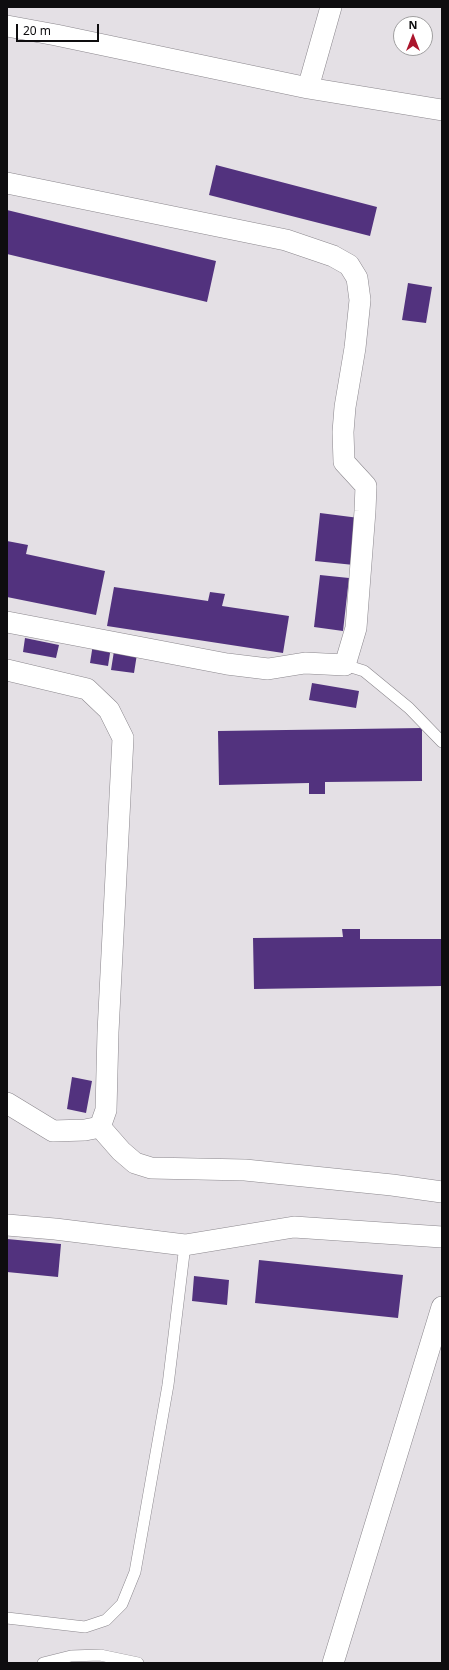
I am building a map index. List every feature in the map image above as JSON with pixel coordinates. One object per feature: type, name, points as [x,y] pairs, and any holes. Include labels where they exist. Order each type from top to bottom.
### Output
[{"type":"street","points":[[308,88],[331,7]]},
{"type":"street","points":[[7,26],[308,88],[442,110]]},
{"type":"street","points":[[7,183],[286,240],[333,256],[349,265],[357,278],[360,300],[355,348],[345,407],[343,432],[344,462],[366,486],[356,628],[345,665],[305,663],[268,669],[227,664],[7,622]]},
{"type":"street","points":[[7,670],[87,689],[109,710],[123,738],[108,1032],[106,1110],[100,1127]]},
{"type":"street","points":[[7,1103],[53,1131],[85,1130],[100,1127]]},
{"type":"street","points":[[100,1127],[121,1151],[136,1163],[151,1168],[245,1170],[392,1185],[442,1192]]},
{"type":"street","points":[[7,1225],[55,1229],[185,1245],[294,1227],[442,1237]]},
{"type":"street","points":[[333,1663],[442,1307]]},
{"type":"lane","points":[[345,665],[364,671],[409,708],[442,742]]},
{"type":"lane","points":[[7,1618],[85,1627],[106,1620],[122,1604],[135,1572],[168,1384],[185,1245]]},
{"type":"lane","points":[[43,1663],[71,1656],[100,1655],[138,1663]]},
{"type":"building","points":[[216,165],[377,207],[370,236],[209,195]]},
{"type":"building","points":[[7,210],[216,261],[207,302],[7,254]]},
{"type":"building","points":[[408,283],[432,287],[426,323],[402,320]]},
{"type":"building","points":[[320,513],[359,518],[354,565],[315,561]]},
{"type":"building","points":[[7,541],[28,545],[26,554],[105,571],[96,615],[7,597]]},
{"type":"building","points":[[320,575],[349,578],[343,631],[314,627]]},
{"type":"building","points":[[114,587],[208,601],[210,592],[225,594],[222,606],[289,616],[283,653],[107,626]]},
{"type":"building","points":[[25,638],[59,645],[56,658],[23,652]]},
{"type":"building","points":[[93,644],[111,647],[108,666],[90,663]]},
{"type":"building","points":[[114,651],[137,654],[134,673],[111,670]]},
{"type":"building","points":[[312,683],[359,691],[356,708],[309,700]]},
{"type":"building","points":[[422,728],[422,781],[325,782],[325,794],[309,794],[309,783],[219,785],[218,731]]},
{"type":"building","points":[[342,929],[360,929],[360,939],[442,939],[442,986],[254,989],[253,938],[343,937]]},
{"type":"building","points":[[72,1077],[92,1081],[86,1113],[67,1109]]},
{"type":"building","points":[[7,1239],[61,1244],[58,1277],[7,1272]]},
{"type":"building","points":[[259,1260],[403,1275],[398,1318],[255,1303]]},
{"type":"building","points":[[194,1276],[229,1280],[227,1305],[192,1301]]}]
